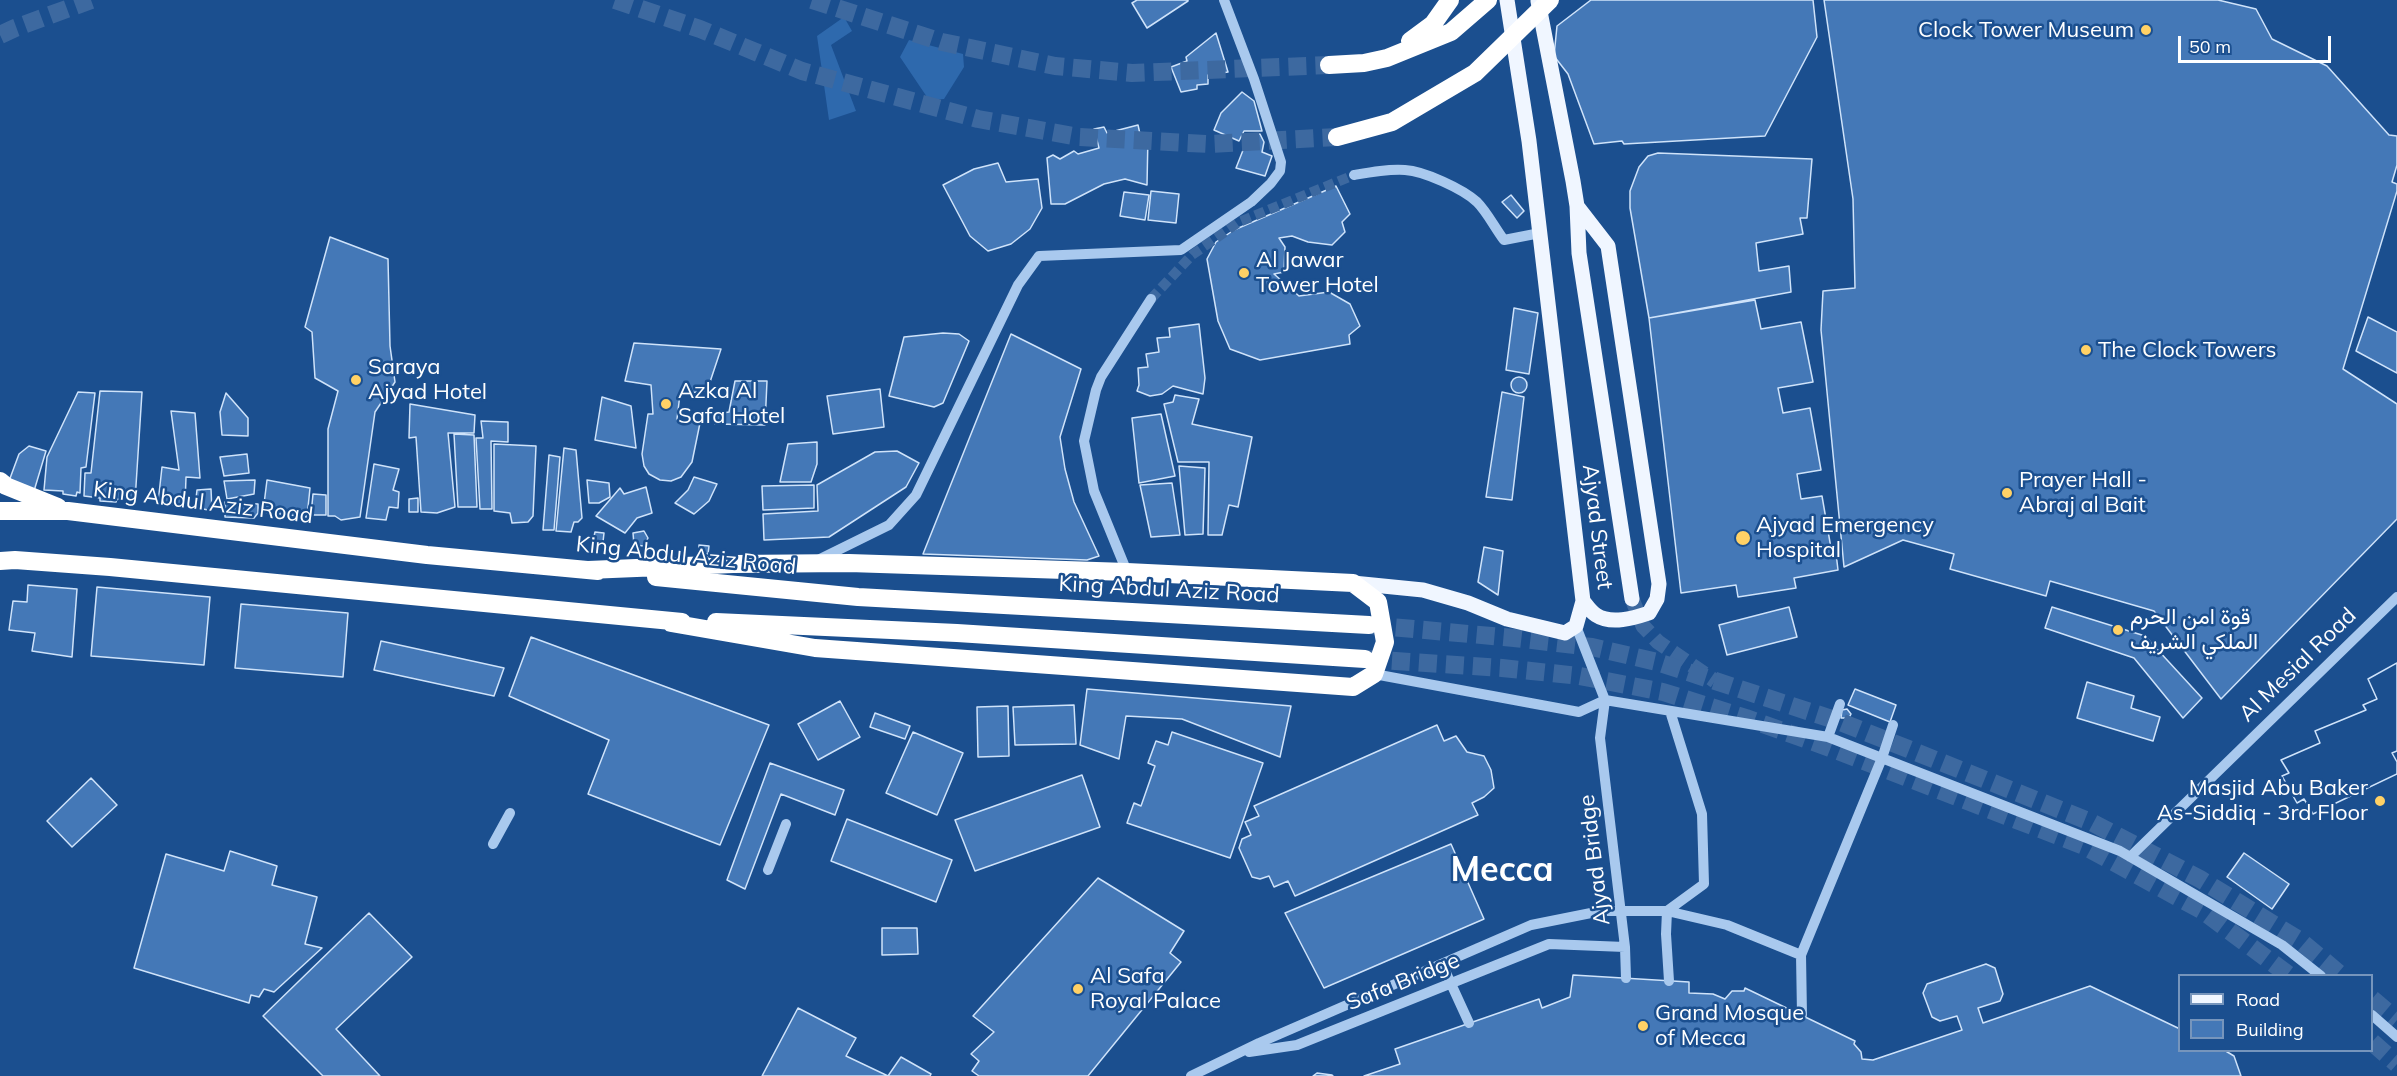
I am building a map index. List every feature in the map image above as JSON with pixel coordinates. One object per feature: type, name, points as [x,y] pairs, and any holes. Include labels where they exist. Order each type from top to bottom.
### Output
[{"type":"highway","points":[[1387,58],[1433,24],[1450,0]]},
{"type":"highway","points":[[1329,65],[1364,63],[1387,58],[1451,32],[1488,0]]},
{"type":"highway","points":[[1337,137],[1392,122],[1475,74],[1550,0]]},
{"type":"highway","points":[[0,481],[6,486],[68,510]]},
{"type":"highway","name":"King Abdul Aziz Road","points":[[0,511],[68,510],[427,555],[858,597],[1369,625]]},
{"type":"highway","points":[[0,561],[15,560],[122,568],[671,622],[815,648],[1353,687],[1385,642],[1378,602],[1353,583],[1127,572],[812,563],[588,570]]},
{"type":"highway","points":[[671,622],[747,622],[957,633],[1369,667]]},
{"type":"main road","name":"Ajyad Street","points":[[1507,0],[1529,141],[1583,601],[1597,616],[1611,620],[1635,618],[1648,613],[1657,599],[1659,584],[1608,246],[1577,206]]},
{"type":"main road","name":"Ajyad Street","points":[[1538,0],[1577,206],[1579,254],[1632,599]]},
{"type":"main road","points":[[1353,583],[1423,590],[1468,603],[1507,619],[1564,633],[1576,626],[1583,601]]},
{"type":"street","points":[[812,563],[889,525],[916,495],[1008,304],[1018,285],[1039,256],[1181,250],[1251,202],[1280,171],[1281,162],[1254,79],[1224,0]]},
{"type":"street","points":[[1354,175],[1384,170],[1408,170],[1451,184],[1466,194],[1479,204],[1504,240],[1540,233]]},
{"type":"street","points":[[1127,572],[1094,491],[1084,441],[1101,377],[1151,299]]},
{"type":"street","name":"Al Mesial Road","points":[[2130,857],[2397,597]]},
{"type":"street","points":[[1576,626],[1605,700]]},
{"type":"street","points":[[1369,667],[1579,712],[1605,700],[1828,737],[2120,851],[2282,945],[2320,974]]},
{"type":"street","name":"Ajyad Bridge","points":[[1605,700],[1600,738],[1625,947],[1626,978]]},
{"type":"street","points":[[1828,737],[1840,704]]},
{"type":"street","points":[[1667,911],[1704,884],[1702,814],[1670,711]]},
{"type":"street","points":[[1802,1015],[1801,955],[1882,758],[1893,725]]},
{"type":"street","points":[[493,844],[510,813]]},
{"type":"street","points":[[768,870],[786,824]]},
{"type":"street","points":[[1191,1076],[1259,1042],[1531,925],[1600,911],[1667,911],[1727,925],[1801,955]]},
{"type":"street","points":[[1667,911],[1669,981]]},
{"type":"street","name":"Safa Bridge","points":[[1200,1076],[1219,1064],[1250,1052],[1297,1045],[1329,1033],[1549,944],[1625,947]]},
{"type":"street","points":[[1442,964],[1469,1023]]},
{"type":"street","points":[[2373,1016],[2397,1037]]},
{"type":"shaded area","points":[[844,17],[852,31],[831,45],[856,111],[829,120],[817,36]]},
{"type":"shaded area","points":[[909,40],[963,54],[964,67],[944,99],[929,100],[900,57]]},
{"type":"building","points":[[1137,0],[1188,1],[1147,28],[1132,3]]},
{"type":"building","points":[[1591,0],[1813,0],[1817,37],[1765,136],[1594,144],[1568,74],[1554,56],[1557,26]]},
{"type":"building","name":"The Clock Towers","points":[[1824,0],[2218,0],[2256,9],[2272,39],[2327,66],[2389,135],[2397,136],[2397,165],[2392,182],[2397,184],[2397,191],[2343,369],[2397,404],[2397,519],[2221,699],[2154,611],[2050,581],[2046,596],[1950,569],[1954,554],[1903,540],[1844,567],[1821,330],[1823,291],[1855,288],[1853,199]]},
{"type":"building","points":[[1216,33],[1228,72],[1208,75],[1208,84],[1197,85],[1197,89],[1181,92],[1171,67],[1187,61],[1186,57]]},
{"type":"building","points":[[1242,92],[1254,101],[1262,131],[1244,131],[1239,141],[1214,130],[1221,113]]},
{"type":"building","points":[[1138,125],[1140,134],[1148,136],[1147,185],[1125,179],[1104,184],[1065,204],[1051,204],[1047,158],[1053,155],[1060,159],[1074,151],[1078,154],[1099,148],[1094,129],[1104,127],[1107,133]]},
{"type":"building","points":[[1260,134],[1264,142],[1262,152],[1272,156],[1265,176],[1236,168],[1249,135]]},
{"type":"building","points":[[1658,153],[1812,159],[1807,218],[1800,218],[1803,234],[1756,243],[1759,271],[1789,266],[1791,292],[1649,318],[1630,208],[1630,191],[1639,167],[1648,156]]},
{"type":"building","points":[[998,163],[1006,182],[1038,179],[1042,208],[1030,229],[1011,244],[988,251],[970,236],[943,185],[974,169]]},
{"type":"building","name":"Al Jawar Tower Hotel","points":[[1336,186],[1350,214],[1342,222],[1345,232],[1332,245],[1308,242],[1292,236],[1279,238],[1285,247],[1284,272],[1274,274],[1299,296],[1329,292],[1350,304],[1360,326],[1349,335],[1350,344],[1260,360],[1230,349],[1218,321],[1207,259],[1216,242],[1234,230]]},
{"type":"building","points":[[1151,191],[1179,194],[1176,223],[1148,220]]},
{"type":"building","points":[[1124,192],[1149,195],[1145,220],[1120,216]]},
{"type":"building","points":[[1511,195],[1524,211],[1517,218],[1502,202]]},
{"type":"building","name":"Saraya Ajyad Hotel","points":[[330,237],[388,259],[390,346],[395,382],[375,412],[360,517],[341,520],[335,516],[328,516],[328,429],[338,391],[315,378],[312,332],[305,327]]},
{"type":"building","points":[[1755,300],[1761,329],[1801,322],[1813,382],[1778,388],[1783,413],[1810,408],[1821,470],[1797,474],[1801,499],[1822,496],[1832,554],[1836,553],[1838,570],[1794,578],[1796,588],[1738,597],[1736,585],[1681,593],[1649,318]]},
{"type":"building","points":[[1514,308],[1538,313],[1529,374],[1506,370]]},
{"type":"building","points":[[2368,317],[2397,332],[2397,373],[2356,351]]},
{"type":"building","points":[[1199,324],[1205,378],[1203,394],[1173,386],[1162,394],[1150,396],[1137,391],[1138,368],[1148,367],[1146,354],[1159,352],[1157,338],[1170,337],[1169,328]]},
{"type":"building","points":[[943,333],[959,334],[969,341],[943,403],[934,407],[889,396],[904,337]]},
{"type":"building","points":[[1011,334],[1081,369],[1060,437],[1065,469],[1074,502],[1099,556],[1087,560],[923,554]]},
{"type":"building","name":"Azka Al Safa Hotel","points":[[634,343],[721,349],[707,391],[680,394],[677,419],[700,423],[692,462],[681,477],[671,481],[660,480],[649,474],[644,466],[642,454],[648,414],[653,414],[651,385],[625,381]]},
{"type":"building","points":[[1519,377],[1525,379],[1527,385],[1525,391],[1519,393],[1513,391],[1511,385],[1513,379]]},
{"type":"building","points":[[735,381],[767,381],[765,425],[715,424],[716,414],[729,412]]},
{"type":"building","points":[[880,389],[884,427],[833,434],[827,396]]},
{"type":"building","points":[[100,391],[142,392],[135,501],[117,499],[116,502],[100,501],[100,498],[84,496],[85,473],[91,473]]},
{"type":"building","points":[[78,392],[95,393],[86,467],[81,468],[80,493],[77,492],[76,496],[63,494],[63,491],[44,490],[47,457]]},
{"type":"building","points":[[1502,392],[1524,397],[1512,500],[1486,497]]},
{"type":"building","points":[[226,393],[248,418],[248,436],[222,435],[220,412]]},
{"type":"building","points":[[1175,395],[1199,399],[1192,424],[1252,437],[1238,507],[1229,505],[1222,535],[1208,535],[1209,462],[1178,462],[1164,404],[1173,402]]},
{"type":"building","points":[[602,397],[631,406],[636,448],[595,440]]},
{"type":"building","points":[[410,404],[475,415],[474,433],[448,433],[455,507],[437,513],[421,512],[416,437],[409,438]]},
{"type":"building","points":[[171,411],[195,413],[200,478],[186,477],[185,506],[158,503],[162,467],[179,470]]},
{"type":"building","points":[[1161,414],[1175,476],[1139,483],[1132,418]]},
{"type":"building","points":[[481,421],[508,422],[508,442],[491,441],[492,509],[480,509],[476,438],[483,438]]},
{"type":"building","points":[[454,434],[474,435],[477,507],[458,507]]},
{"type":"building","points":[[817,442],[817,464],[811,482],[780,482],[788,444]]},
{"type":"building","points":[[494,444],[536,446],[533,516],[528,522],[512,523],[510,513],[494,511]]},
{"type":"building","points":[[29,446],[46,451],[34,491],[9,481],[19,454]]},
{"type":"building","points":[[564,448],[576,450],[582,518],[574,522],[571,532],[556,531]]},
{"type":"building","points":[[897,451],[919,463],[906,487],[829,537],[764,540],[763,514],[818,511],[817,485],[875,452]]},
{"type":"building","points":[[247,454],[249,473],[224,476],[220,457]]},
{"type":"building","points":[[549,455],[560,457],[554,530],[543,530]]},
{"type":"building","points":[[374,464],[399,469],[393,490],[399,492],[398,508],[389,507],[386,520],[366,518]]},
{"type":"building","points":[[1179,466],[1205,468],[1203,534],[1185,535]]},
{"type":"building","points":[[694,477],[717,484],[709,501],[694,514],[675,503],[688,490]]},
{"type":"building","points":[[255,480],[254,494],[227,499],[224,481]]},
{"type":"building","points":[[267,480],[310,488],[307,517],[263,512]]},
{"type":"building","points":[[587,480],[609,483],[610,497],[599,503],[589,503]]},
{"type":"building","points":[[1172,483],[1180,535],[1151,537],[1140,485]]},
{"type":"building","points":[[814,485],[814,508],[763,510],[762,486]]},
{"type":"building","points":[[646,487],[652,513],[637,518],[625,533],[596,516],[620,488],[624,494]]},
{"type":"building","points":[[211,489],[212,511],[195,507],[197,490]]},
{"type":"building","points":[[313,494],[326,495],[326,515],[311,515]]},
{"type":"building","points":[[418,498],[418,512],[409,512],[409,499]]},
{"type":"building","points":[[225,502],[258,504],[258,513],[254,518],[225,517]]},
{"type":"building","points":[[644,531],[648,538],[644,546],[634,545],[633,533]]},
{"type":"building","points":[[595,532],[604,533],[603,542],[593,541]]},
{"type":"building","points":[[699,545],[709,546],[708,554],[699,553]]},
{"type":"building","points":[[1484,547],[1503,551],[1498,595],[1478,582]]},
{"type":"building","points":[[28,585],[77,589],[72,657],[32,651],[35,633],[9,630],[13,601],[27,602]]},
{"type":"building","points":[[97,587],[210,597],[204,665],[91,656]]},
{"type":"building","points":[[241,604],[348,613],[343,677],[235,668]]},
{"type":"building","points":[[1789,607],[1797,637],[1727,655],[1719,625]]},
{"type":"building","points":[[2052,607],[2145,636],[2202,698],[2183,718],[2134,658],[2045,628]]},
{"type":"building","points":[[531,637],[769,725],[720,845],[588,794],[609,740],[509,696]]},
{"type":"building","points":[[381,641],[504,668],[494,696],[374,670]]},
{"type":"building","points":[[2397,663],[2397,751],[2392,753],[2397,762],[2397,774],[2313,814],[2304,799],[2297,803],[2282,776],[2289,773],[2281,760],[2320,743],[2315,731],[2366,710],[2363,705],[2377,699],[2368,679]]},
{"type":"building","points":[[2397,663],[2397,751],[2392,753],[2397,762],[2397,774],[2313,814],[2304,799],[2297,803],[2282,776],[2289,773],[2281,760],[2320,743],[2315,731],[2366,710],[2363,705],[2377,699],[2368,679]]},
{"type":"building","points":[[2087,682],[2134,696],[2131,708],[2160,717],[2153,741],[2077,718]]},
{"type":"building","points":[[1087,689],[1291,706],[1280,757],[1182,719],[1126,716],[1119,759],[1080,745]]},
{"type":"building","points":[[1855,689],[1896,705],[1890,722],[1848,705]]},
{"type":"building","points":[[840,701],[860,737],[818,760],[798,724]]},
{"type":"building","points":[[1074,705],[1076,744],[1015,745],[1013,707]]},
{"type":"building","points":[[1008,706],[1009,756],[978,757],[977,707]]},
{"type":"building","points":[[1847,709],[1851,714],[1849,718],[1841,718],[1842,710]]},
{"type":"building","points":[[875,713],[910,726],[905,739],[870,727]]},
{"type":"building","points":[[1437,725],[1444,741],[1456,736],[1467,752],[1484,756],[1491,770],[1494,788],[1484,797],[1472,803],[1478,815],[1295,896],[1288,881],[1274,887],[1269,876],[1260,879],[1252,877],[1239,848],[1242,839],[1251,835],[1245,822],[1259,816],[1254,806]]},
{"type":"building","points":[[913,732],[963,753],[937,815],[886,793]]},
{"type":"building","points":[[1172,732],[1263,763],[1230,858],[1127,823],[1134,803],[1141,806],[1155,766],[1148,763],[1156,741],[1168,745]]},
{"type":"building","points":[[770,763],[844,790],[835,815],[781,794],[745,889],[727,880]]},
{"type":"building","points":[[1082,775],[1100,827],[975,871],[955,820]]},
{"type":"building","points":[[91,778],[117,805],[72,847],[47,821]]},
{"type":"building","points":[[847,819],[952,860],[936,902],[831,861]]},
{"type":"building","points":[[1451,844],[1484,919],[1324,988],[1285,913]]},
{"type":"building","points":[[230,851],[277,866],[272,885],[317,897],[305,944],[322,948],[274,992],[264,989],[259,997],[251,995],[249,1003],[134,968],[166,854],[224,871]]},
{"type":"building","points":[[2244,853],[2289,884],[2272,909],[2227,877]]},
{"type":"building","name":"Al Safa Royal Palace","points":[[1098,878],[1184,931],[1170,953],[1181,962],[1088,1076],[979,1076],[972,1071],[979,1061],[971,1054],[994,1032],[973,1016]]},
{"type":"building","points":[[369,913],[412,957],[336,1029],[380,1076],[323,1076],[263,1016]]},
{"type":"building","points":[[882,928],[917,928],[918,954],[882,955]]},
{"type":"building","name":"Grand Mosque of Mecca","points":[[1986,964],[1995,968],[2003,994],[2000,1001],[1978,1008],[1983,1023],[2090,986],[2178,1028],[2178,1052],[2227,1052],[2234,1056],[2241,1076],[1364,1076],[1400,1064],[1395,1049],[1539,999],[1542,1008],[1570,997],[1573,975],[1689,982],[1689,993],[1713,994],[1725,999],[1732,991],[1744,991],[1745,988],[1855,1041],[1854,1044],[1861,1052],[1862,1059],[1873,1060],[1962,1030],[1957,1016],[1940,1021],[1932,1017],[1923,993],[1927,984]]},
{"type":"building","points":[[798,1008],[856,1038],[846,1056],[888,1076],[762,1076]]},
{"type":"building","points":[[901,1057],[931,1074],[930,1076],[888,1076]]},
{"type":"building","points":[[1317,1073],[1332,1075],[1333,1076],[1313,1076]]},
{"type":"tunnel","points":[[0,35],[91,0]]},
{"type":"tunnel","points":[[615,0],[700,29],[802,71],[978,119],[1079,137],[1208,144],[1337,137]]},
{"type":"tunnel","points":[[812,0],[942,42],[1055,66],[1132,73],[1329,65]]},
{"type":"tunnel","points":[[1151,299],[1192,255],[1239,222],[1354,175]]},
{"type":"tunnel","points":[[1632,599],[1643,626],[1658,642],[1715,681]]},
{"type":"tunnel","points":[[1369,625],[1592,647],[1657,662],[1838,721],[2091,822],[2200,879],[2299,940],[2340,974]]},
{"type":"tunnel","points":[[1365,659],[1502,668],[1580,676],[1663,692],[1746,718],[2084,846],[2203,911],[2287,974]]},
{"type":"tunnel","points":[[2373,1000],[2397,1020]]},
{"type":"tunnel","points":[[2373,1043],[2397,1064]]},
{"type":"place","name":"Clock Tower Museum","points":[[2146,30]]},
{"type":"place","name":"Al Jawar Tower Hotel","points":[[1244,273]]},
{"type":"place","name":"The Clock Towers","points":[[2086,350]]},
{"type":"place","name":"Saraya Ajyad Hotel","points":[[356,380]]},
{"type":"place","name":"Azka Al Safa Hotel","points":[[666,404]]},
{"type":"place","name":"Prayer Hall - Abraj al Bait","points":[[2007,493]]},
{"type":"place","name":"Ajyad Emergency Hospital","points":[[1743,538]]},
{"type":"place","name":"قوة امن الحرم الملكي الشريف","points":[[2118,630]]},
{"type":"place","name":"Masjid Abu Baker As-Siddiq - 3rd Floor","points":[[2380,801]]},
{"type":"place","name":"Al Safa Royal Palace","points":[[1078,989]]},
{"type":"place","name":"Grand Mosque of Mecca","points":[[1643,1026]]},
{"type":"district","name":"Mecca","points":[[1502,871]]}]
